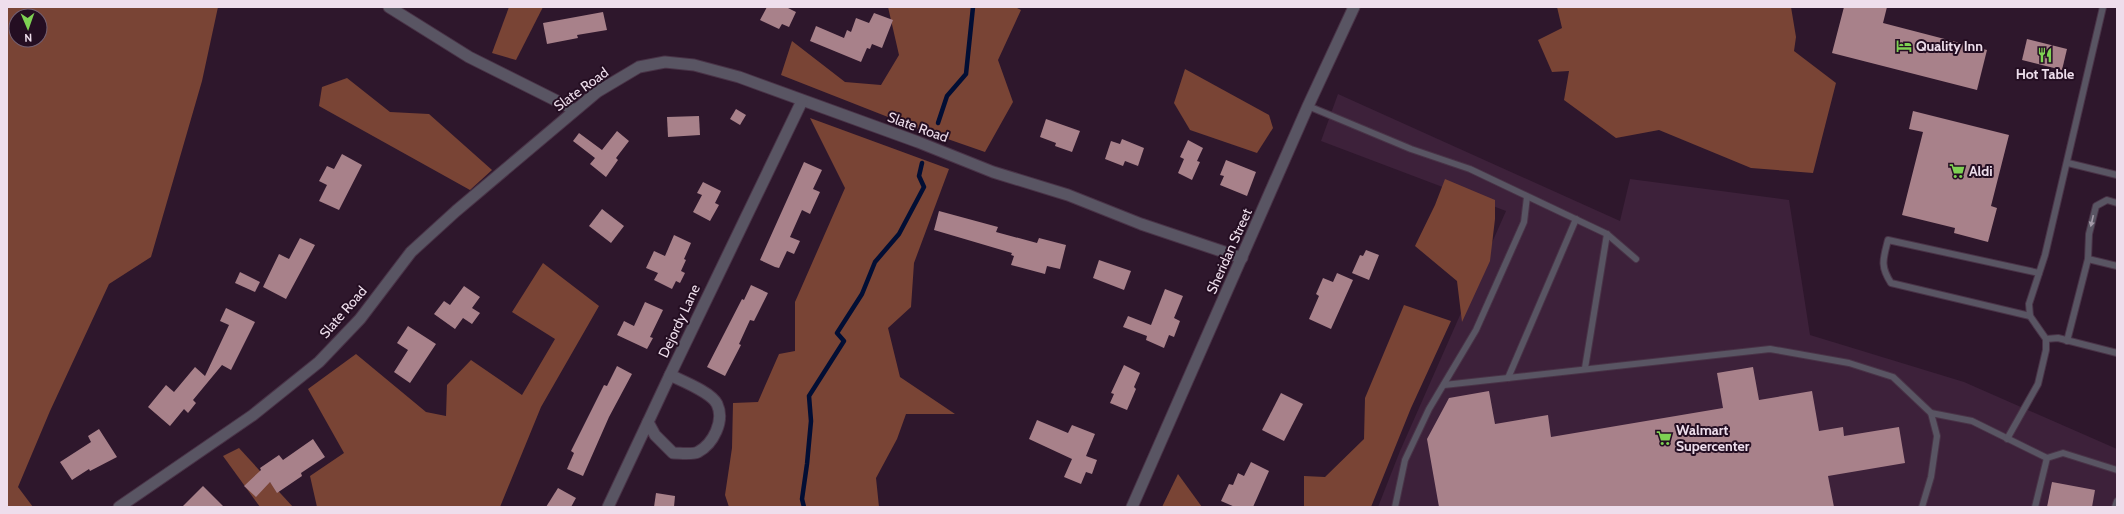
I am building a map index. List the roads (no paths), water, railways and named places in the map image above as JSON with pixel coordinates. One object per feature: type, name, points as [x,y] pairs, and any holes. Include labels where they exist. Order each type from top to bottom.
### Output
[{"type":"street","points":[[389,7],[469,56],[575,110]]},
{"type":"street","name":"Sheridan Street","points":[[1132,507],[1308,106],[1354,7]]},
{"type":"street","name":"Slate Road","points":[[127,505],[253,415],[319,362],[360,319],[411,252],[456,211],[597,92],[639,67],[665,62],[694,64],[739,77],[918,142],[993,172],[1068,195],[1141,224],[1242,258]]},
{"type":"street","name":"Dejordy Lane","points":[[648,422],[655,435],[674,453],[697,453],[711,442],[720,421],[717,404],[706,393],[670,375],[802,101]]},
{"type":"street","points":[[608,507],[670,375]]},
{"type":"lane","points":[[2006,439],[2038,384],[2046,350],[2046,339],[2030,316],[2029,304],[2039,273],[2068,163],[2103,7]]},
{"type":"lane","points":[[1308,106],[1411,148],[1470,169],[1607,234],[1636,259]]},
{"type":"lane","points":[[2068,163],[2117,175]]},
{"type":"lane","points":[[1395,507],[1405,460],[1429,409],[1476,330],[1524,222],[1527,197]]},
{"type":"lane","points":[[2067,341],[2088,259],[2089,234],[2096,206],[2107,200],[2117,203]]},
{"type":"lane","points":[[1508,378],[1576,219]]},
{"type":"lane","points":[[1585,368],[1607,234]]},
{"type":"lane","points":[[2030,316],[1891,283],[1884,272],[1883,259],[1888,240],[2039,273]]},
{"type":"lane","points":[[2088,259],[2117,266]]},
{"type":"lane","points":[[2046,339],[2067,341],[2117,353]]},
{"type":"lane","points":[[1444,385],[1585,368],[1770,349],[1849,363],[1893,377],[1931,413],[1938,436],[1931,477],[1922,507]]},
{"type":"lane","points":[[1931,413],[1972,421],[2006,439],[2048,458],[2063,453],[2117,470]]},
{"type":"lane","points":[[2035,507],[2048,458]]},
{"type":"lane","points":[[2115,507],[2117,501]]},
{"type":"waterway","points":[[938,123],[947,96],[966,74],[973,7]]},
{"type":"waterway","points":[[804,507],[802,499],[811,421],[809,396],[844,341],[837,333],[862,294],[875,262],[899,234],[924,187],[919,176],[922,163]]},
{"type":"place","name":"Quality Inn","points":[[1904,46]]},
{"type":"place","name":"Hot Table","points":[[2045,55]]},
{"type":"place","name":"Aldi","points":[[1957,171]]},
{"type":"place","name":"Walmart Supercenter","points":[[1664,438]]}]
